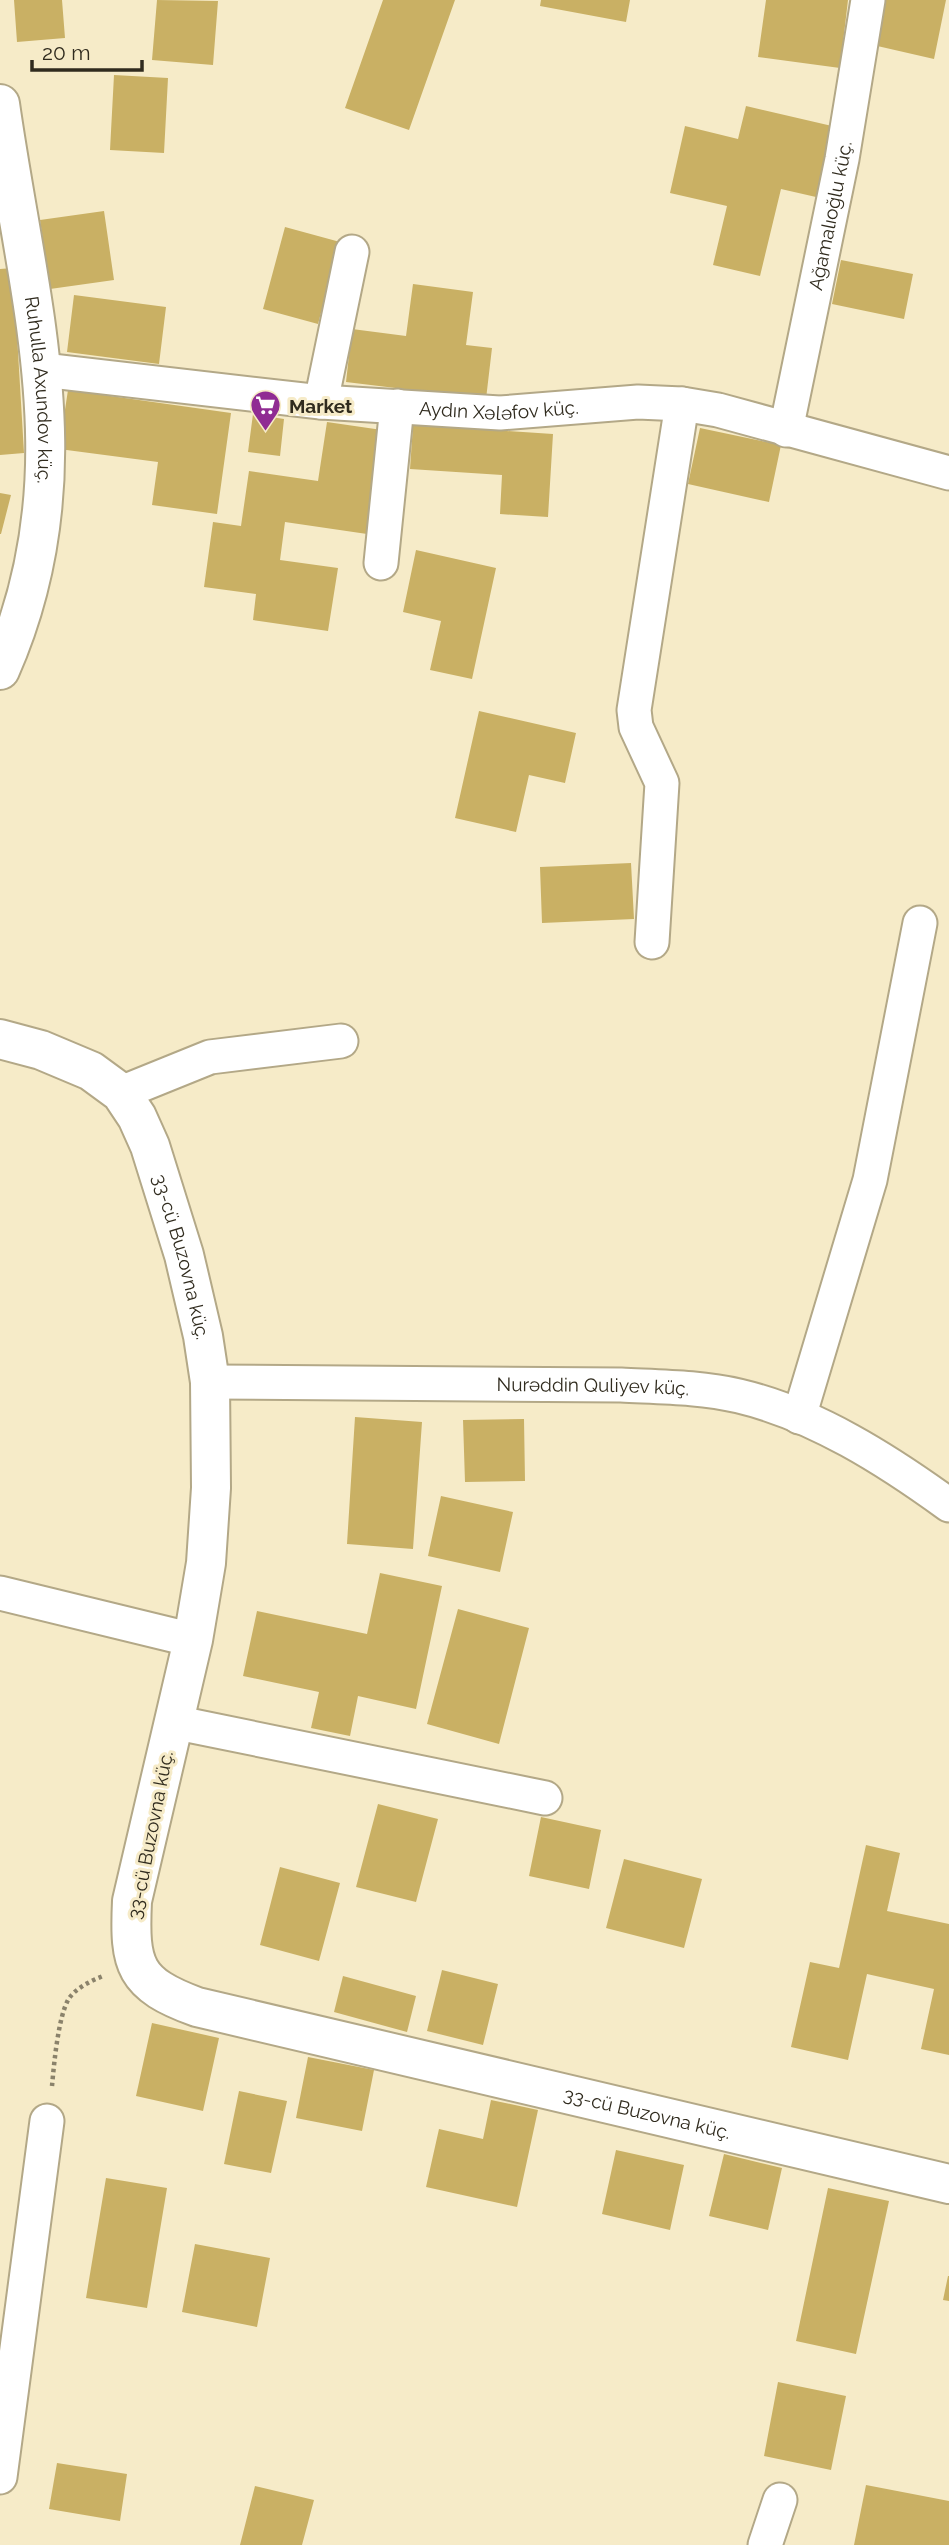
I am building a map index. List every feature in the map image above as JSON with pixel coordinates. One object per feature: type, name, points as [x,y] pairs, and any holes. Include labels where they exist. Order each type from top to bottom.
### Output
[{"type":"street","name":"Ağamalıoğlu küç.","points":[[786,430],[842,159],[868,0]]},
{"type":"street","name":"Ruhulla Axundov küç.","points":[[0,104],[5,171],[43,370],[47,447],[45,503],[38,551],[25,605],[0,670]]},
{"type":"street","points":[[321,402],[352,251]]},
{"type":"street","name":"Aydın Xələfov küç.","points":[[43,370],[321,402],[500,413],[638,402],[682,404],[718,410],[949,473]]},
{"type":"street","points":[[652,942],[662,783],[636,727],[634,709],[682,404]]},
{"type":"street","points":[[381,563],[397,407]]},
{"type":"street","points":[[799,1417],[870,1180],[920,923]]},
{"type":"street","name":"33-cü Buzovna küç.","points":[[0,1039],[73,1061],[92,1071],[121,1093],[137,1117],[150,1146],[180,1243],[210,1382],[211,1488],[206,1563],[193,1640],[132,1901],[131,1936],[136,1962],[147,1983],[167,1997],[197,2007],[949,2185]]},
{"type":"street","points":[[121,1093],[210,1057],[341,1041]]},
{"type":"street","name":"Nurəddin Quliyev küç.","points":[[210,1382],[608,1384],[685,1388],[740,1396],[799,1417],[846,1438],[905,1473],[949,1504]]},
{"type":"street","points":[[0,1593],[193,1640]]},
{"type":"street","points":[[173,1722],[545,1798]]},
{"type":"street","points":[[0,2477],[47,2121]]},
{"type":"street","points":[[765,2545],[780,2500]]},
{"type":"path","points":[[47,2121],[58,2039],[68,2000],[87,1982],[136,1962]]},
{"type":"building","points":[[14,0],[62,0],[65,38],[17,42]]},
{"type":"building","points":[[157,0],[218,1],[213,65],[152,60]]},
{"type":"building","points":[[383,0],[455,0],[409,130],[345,108]]},
{"type":"building","points":[[541,0],[630,0],[626,22],[540,6]]},
{"type":"building","points":[[766,0],[848,0],[840,68],[758,57]]},
{"type":"building","points":[[882,0],[946,0],[934,59],[873,45]]},
{"type":"building","points":[[114,75],[168,78],[164,153],[110,150]]},
{"type":"building","points":[[746,106],[832,126],[816,197],[781,189],[760,276],[713,265],[727,206],[670,193],[685,126],[738,139]]},
{"type":"building","points":[[104,211],[114,280],[50,289],[40,220]]},
{"type":"building","points":[[285,227],[340,242],[318,324],[263,309]]},
{"type":"building","points":[[841,260],[913,274],[904,319],[832,304]]},
{"type":"building","points":[[13,268],[24,453],[0,455],[0,269]]},
{"type":"building","points":[[413,284],[473,292],[466,345],[492,348],[486,399],[346,382],[352,329],[406,336]]},
{"type":"building","points":[[74,295],[166,307],[159,364],[67,352]]},
{"type":"building","points":[[68,390],[231,413],[217,514],[152,505],[158,462],[59,449]]},
{"type":"building","points":[[253,414],[284,419],[280,456],[248,452]]},
{"type":"building","points":[[327,422],[382,430],[367,534],[285,522],[280,560],[338,568],[328,631],[253,620],[256,594],[204,587],[213,522],[241,526],[249,471],[318,481]]},
{"type":"building","points":[[413,425],[553,434],[548,517],[500,514],[502,475],[410,469]]},
{"type":"building","points":[[700,428],[781,445],[769,502],[688,484]]},
{"type":"building","points":[[0,493],[11,495],[1,534],[0,534]]},
{"type":"building","points":[[416,550],[496,568],[472,679],[430,670],[441,621],[403,612]]},
{"type":"building","points":[[479,711],[576,733],[565,783],[529,775],[516,832],[455,818]]},
{"type":"building","points":[[631,863],[634,919],[542,923],[540,867]]},
{"type":"building","points":[[355,1417],[422,1422],[413,1549],[347,1544]]},
{"type":"building","points":[[524,1419],[525,1481],[465,1482],[463,1420]]},
{"type":"building","points":[[441,1496],[513,1512],[500,1572],[428,1556]]},
{"type":"building","points":[[380,1573],[442,1586],[416,1709],[358,1696],[350,1736],[311,1728],[319,1692],[243,1676],[257,1611],[367,1634]]},
{"type":"building","points":[[458,1609],[529,1628],[499,1744],[427,1724]]},
{"type":"building","points":[[378,1804],[438,1819],[416,1902],[356,1887]]},
{"type":"building","points":[[541,1817],[601,1830],[589,1889],[529,1876]]},
{"type":"building","points":[[866,1845],[900,1853],[887,1911],[949,1924],[949,2055],[921,2049],[934,1989],[867,1974],[848,2060],[791,2047],[810,1962],[839,1968]]},
{"type":"building","points":[[624,1859],[702,1879],[684,1948],[606,1928]]},
{"type":"building","points":[[280,1867],[340,1883],[319,1961],[260,1945]]},
{"type":"building","points":[[442,1970],[498,1984],[483,2045],[427,2031]]},
{"type":"building","points":[[343,1976],[416,1996],[407,2032],[334,2012]]},
{"type":"building","points":[[152,2023],[219,2038],[203,2111],[136,2096]]},
{"type":"building","points":[[308,2057],[374,2070],[362,2131],[296,2118]]},
{"type":"building","points":[[239,2091],[287,2101],[271,2173],[224,2164]]},
{"type":"building","points":[[491,2100],[538,2110],[517,2207],[426,2187],[439,2129],[483,2139]]},
{"type":"building","points":[[616,2150],[684,2165],[670,2230],[602,2214]]},
{"type":"building","points":[[724,2154],[782,2168],[768,2230],[709,2216]]},
{"type":"building","points":[[106,2178],[167,2188],[147,2308],[86,2298]]},
{"type":"building","points":[[828,2188],[889,2201],[856,2354],[796,2341]]},
{"type":"building","points":[[195,2244],[270,2258],[257,2327],[182,2312]]},
{"type":"building","points":[[949,2276],[949,2301],[943,2300]]},
{"type":"building","points":[[778,2382],[846,2396],[831,2470],[764,2456]]},
{"type":"building","points":[[57,2463],[127,2474],[120,2521],[49,2509]]},
{"type":"building","points":[[866,2485],[949,2501],[949,2545],[854,2545]]},
{"type":"building","points":[[255,2486],[314,2500],[302,2545],[240,2545]]},
{"type":"place","name":"Market","points":[[266,433]]}]
